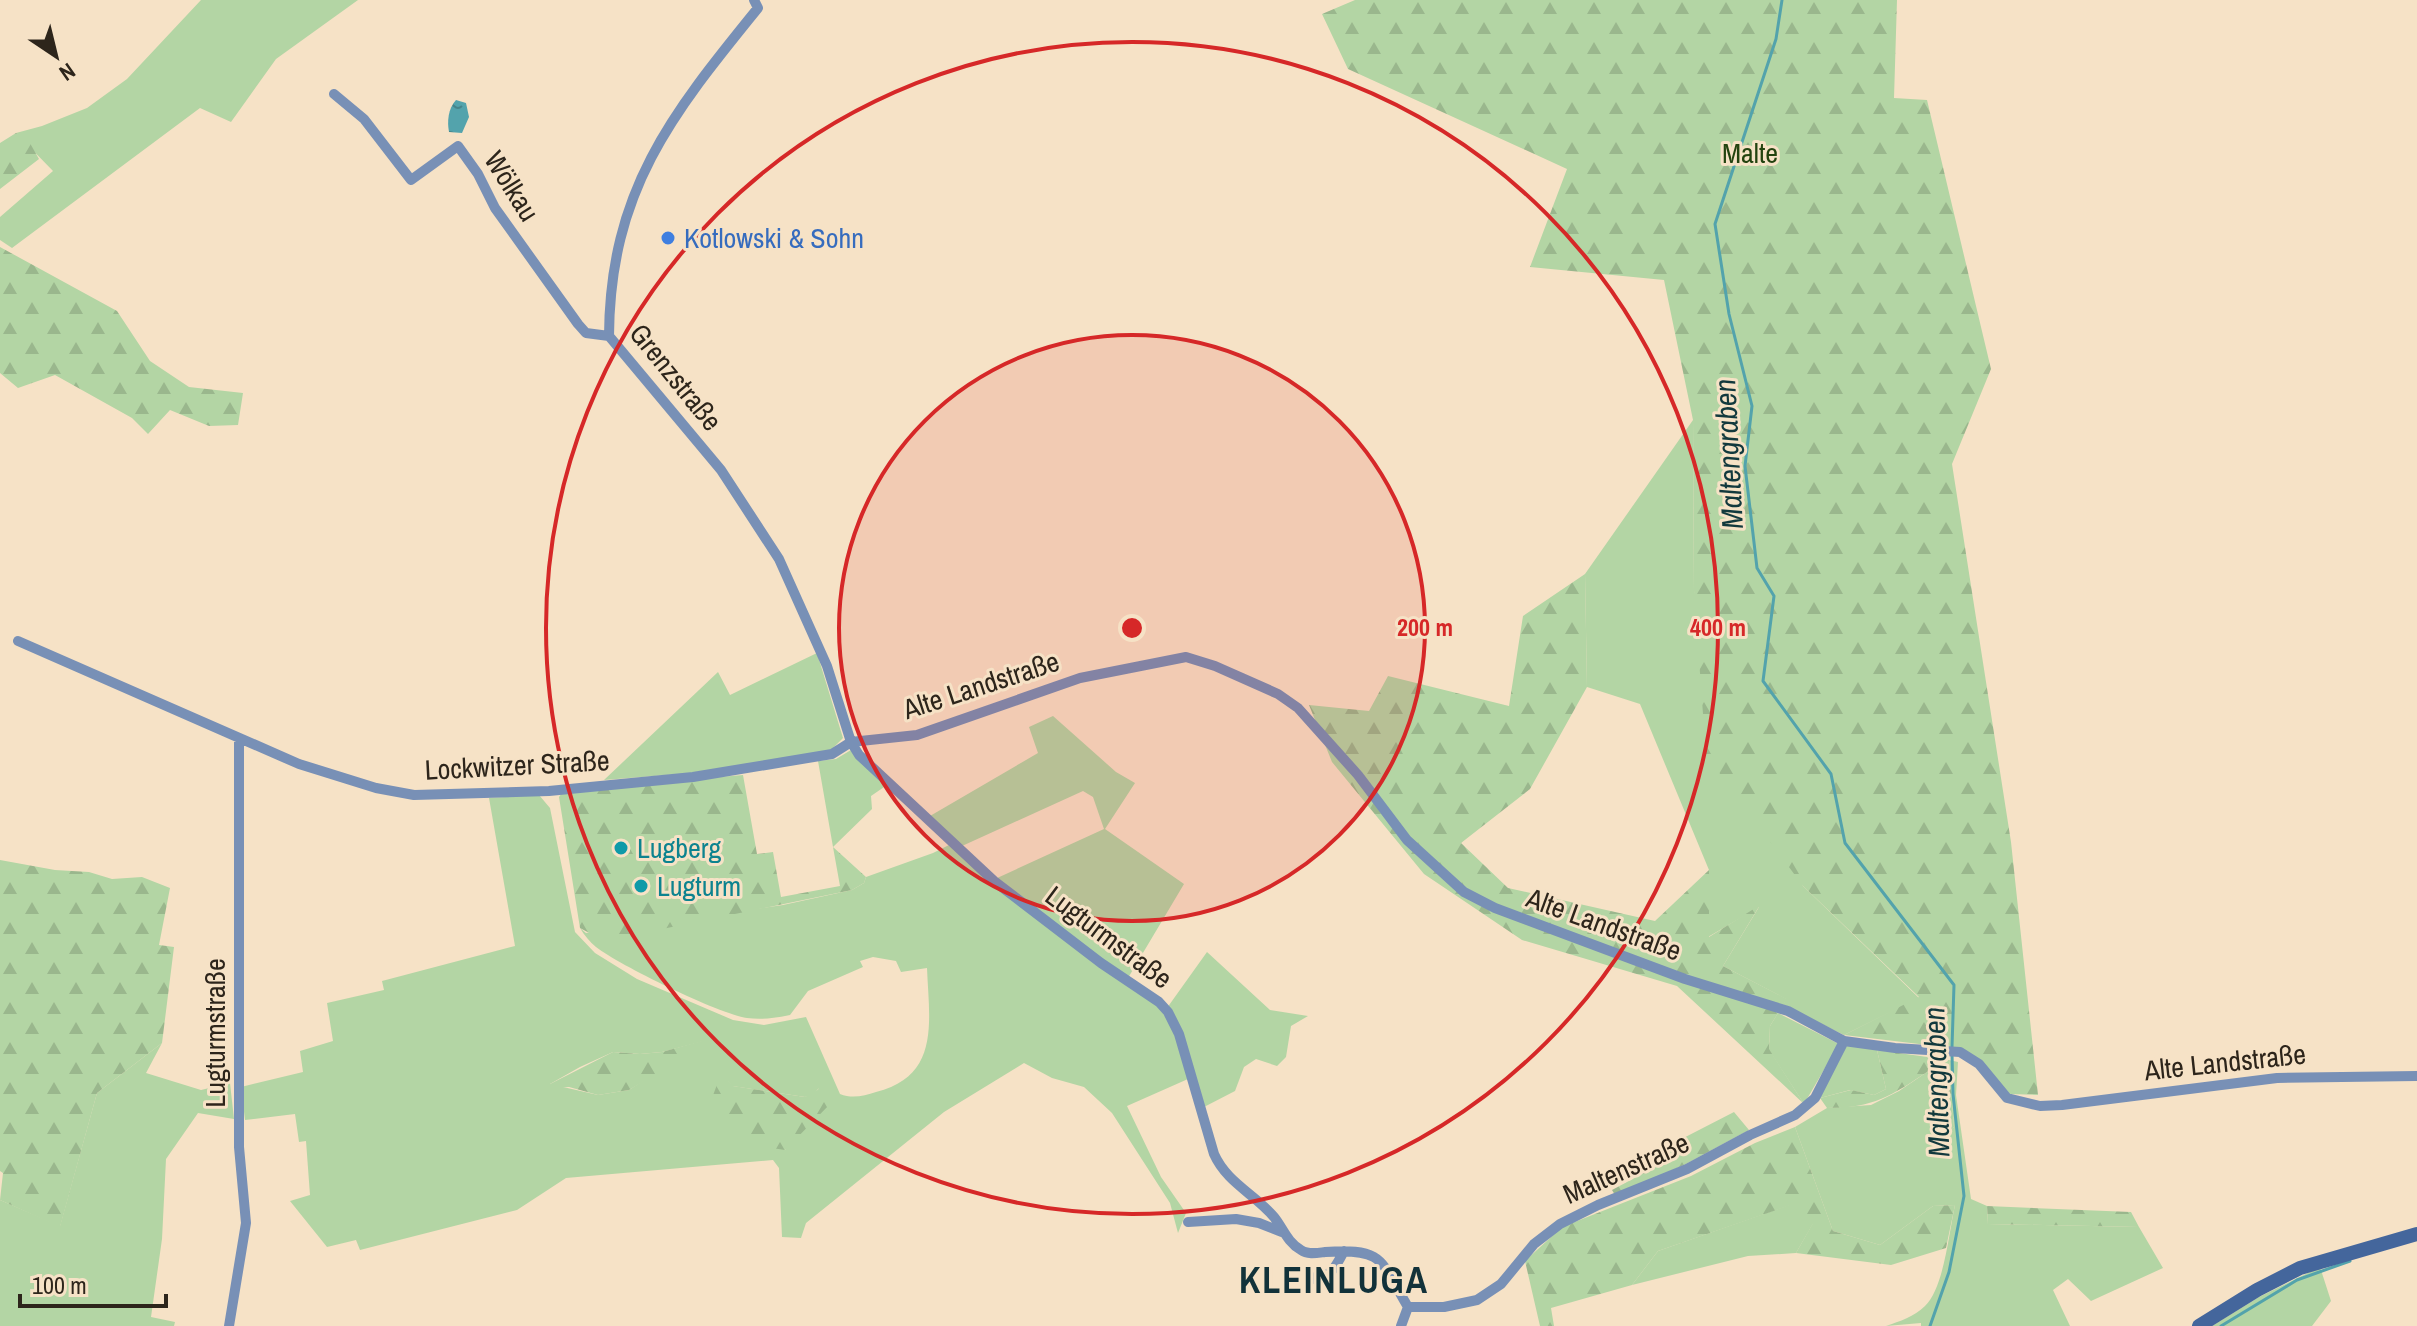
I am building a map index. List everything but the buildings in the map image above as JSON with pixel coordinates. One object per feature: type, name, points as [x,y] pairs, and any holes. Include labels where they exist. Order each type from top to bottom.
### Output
[{"type":"main road","points":[[2199,1326],[2300,1268],[2417,1234]]},
{"type":"street","name":"Grenzstraße","points":[[754,0],[758,8],[675,115],[651,153],[633,194],[617,252],[609,303],[609,336],[721,470],[779,559],[827,666],[851,742]]},
{"type":"street","name":"Wölkau","points":[[334,94],[364,119],[411,180],[458,146],[478,174],[495,208],[578,324],[586,333],[609,336]]},
{"type":"street","name":"Lockwitzer Straße","points":[[18,641],[299,764],[376,788],[414,795],[549,791],[693,777],[832,754],[851,742]]},
{"type":"street","name":"Alte Landstraße","points":[[851,742],[917,735],[1080,678],[1186,657],[1278,694],[1298,708],[1358,775],[1407,840],[1472,896],[1495,908],[1685,979],[1788,1011],[1844,1041],[1952,1051],[1979,1064],[2007,1098],[2040,1106],[2277,1078],[2417,1076]]},
{"type":"street","name":"Lugturmstraße","points":[[229,1326],[246,1223],[239,1147],[239,739]]},
{"type":"street","name":"Lugturmstraße","points":[[851,742],[859,755],[994,881],[1101,963],[1159,1002],[1179,1034],[1218,1163],[1235,1184],[1274,1217],[1282,1232],[1300,1250],[1309,1253],[1344,1251]]},
{"type":"street","name":"Maltenstraße","points":[[1408,1307],[1444,1307],[1477,1300],[1501,1284],[1534,1244],[1560,1224],[1687,1169],[1795,1115],[1815,1098],[1844,1041]]},
{"type":"street","points":[[1188,1222],[1236,1219],[1259,1223],[1282,1232]]},
{"type":"street","points":[[1308,1274],[1313,1279],[1321,1279],[1333,1271],[1344,1251],[1364,1251],[1376,1257],[1408,1307],[1401,1326]]},
{"type":"green space","points":[[201,0],[358,0],[276,59],[231,122],[200,108],[12,248],[0,240],[0,217],[53,171],[16,133],[87,108],[127,79]]},
{"type":"green space","name":"Malte","points":[[1355,0],[1897,0],[1894,98],[1927,100],[1991,369],[1952,464],[2011,842],[2038,1095],[2009,1094],[1961,1049],[1844,1035],[1919,997],[1803,886],[1706,755],[1694,591],[1693,420],[1664,280],[1530,267],[1567,169],[1348,69],[1322,14]]},
{"type":"green space","points":[[16,133],[27,138],[39,159],[0,189],[0,143]]},
{"type":"green space","points":[[0,247],[117,311],[150,361],[189,387],[243,393],[238,425],[209,426],[170,410],[148,434],[132,418],[55,375],[18,388],[0,373]]},
{"type":"green space","points":[[1693,420],[1694,591],[1803,886],[1919,998],[1844,1035],[1783,1005],[1786,999],[1723,966],[1759,907],[1708,937],[1709,870],[1640,704],[1587,687],[1585,574]]},
{"type":"green space","points":[[1585,574],[1587,687],[1530,789],[1461,843],[1508,888],[1655,921],[1709,870],[1709,937],[1760,905],[1723,966],[1787,999],[1770,1026],[1769,1049],[1804,1104],[1677,986],[1522,940],[1424,874],[1332,762],[1309,705],[1369,711],[1388,676],[1509,706],[1523,616]]},
{"type":"green space","points":[[817,653],[843,738],[831,750],[692,773],[604,780],[718,672],[730,695]]},
{"type":"green space","points":[[1053,716],[1116,772],[1135,783],[1105,829],[1184,884],[1128,978],[995,879],[1104,829],[1093,797],[1083,791],[962,846],[930,816],[1038,753],[1029,727]]},
{"type":"green space","points":[[851,750],[887,785],[871,796],[872,809],[833,847],[818,761],[836,759]]},
{"type":"green space","points":[[743,775],[757,854],[773,852],[781,897],[840,886],[833,847],[866,877],[864,883],[852,890],[604,941],[580,928],[559,797],[564,790]]},
{"type":"green space","points":[[539,795],[550,808],[575,932],[595,953],[637,979],[733,1020],[764,1025],[806,1017],[840,1094],[849,1096],[867,1095],[897,1084],[912,1073],[921,1059],[929,1026],[927,968],[901,972],[896,961],[873,957],[860,961],[863,967],[808,991],[790,1015],[747,1018],[693,999],[625,965],[596,947],[580,928],[586,933],[783,905],[852,890],[864,883],[866,877],[951,844],[1154,1001],[1174,1028],[1188,1079],[1127,1106],[1161,1177],[1186,1213],[1178,1233],[1170,1203],[1112,1113],[1084,1087],[1052,1078],[1024,1063],[944,1112],[806,1223],[801,1238],[782,1237],[779,1168],[773,1160],[566,1178],[517,1210],[360,1250],[356,1240],[327,1247],[290,1201],[310,1195],[306,1141],[299,1142],[295,1114],[245,1120],[241,1087],[303,1072],[300,1051],[333,1041],[327,1003],[384,990],[382,981],[515,946],[489,798]],"holes":[[[704,1041],[629,1090],[598,1095],[550,1084],[613,1052],[662,1052]],[[726,1079],[732,1086],[805,1097],[813,1095],[819,1088],[785,1150]]]},
{"type":"green space","points":[[0,860],[55,870],[89,872],[112,879],[142,877],[170,888],[159,945],[174,947],[162,1043],[97,1093],[60,1227],[0,1200],[3,1173],[0,1171]]},
{"type":"green space","points":[[1207,952],[1270,1010],[1308,1016],[1291,1026],[1286,1057],[1277,1066],[1256,1059],[1244,1067],[1235,1091],[1204,1107],[1167,1008]]},
{"type":"green space","points":[[1778,1013],[1839,1044],[1804,1104],[1769,1050],[1770,1026]]},
{"type":"green space","points":[[705,1040],[705,1045],[629,1090],[598,1095],[569,1087],[552,1088],[550,1084],[613,1052],[662,1052]]},
{"type":"green space","points":[[162,1043],[146,1073],[201,1090],[230,1083],[234,1119],[198,1113],[166,1159],[162,1239],[151,1317],[175,1322],[174,1326],[0,1326],[0,1200],[60,1226],[97,1093]]},
{"type":"green space","points":[[1849,1045],[1877,1050],[1886,1089],[1874,1095],[1850,1090],[1820,1098],[1843,1048]]},
{"type":"green space","points":[[1877,1050],[1949,1060],[1954,1127],[1942,1136],[1930,1070],[1882,1099],[1857,1106],[1827,1108],[1820,1098],[1851,1090],[1874,1095],[1886,1089]]},
{"type":"green space","points":[[1949,1060],[1958,1062],[1956,1095],[1971,1199],[1987,1206],[1988,1224],[2139,1227],[2163,1268],[2091,1301],[2068,1279],[2053,1290],[2070,1326],[1921,1326],[1921,1323],[1886,1326],[1916,1313],[1931,1298],[1941,1273],[1955,1205],[1933,1206],[1880,1245],[1833,1231],[1795,1127],[1827,1108],[1871,1105],[1930,1070],[1942,1135],[1954,1127]]},
{"type":"green space","points":[[726,1079],[733,1086],[805,1097],[823,1087],[832,1097],[832,1102],[785,1150],[743,1144],[730,1136],[712,1098],[718,1082]]},
{"type":"green space","points":[[1734,1112],[1749,1130],[1684,1165],[1615,1195],[1612,1190],[1657,1166],[1664,1148]]},
{"type":"green space","points":[[1795,1127],[1833,1231],[1880,1245],[1933,1206],[1955,1205],[1946,1248],[1891,1265],[1796,1253],[1813,1223],[1791,1205],[1658,1251],[1632,1285],[1551,1308],[1554,1326],[1540,1326],[1525,1261],[1562,1227],[1691,1176],[1755,1143]]},
{"type":"green space","points":[[1792,1204],[1814,1222],[1796,1253],[1748,1256],[1632,1285],[1658,1251]]},
{"type":"green space","points":[[1987,1206],[2131,1212],[2139,1227],[1988,1224]]},
{"type":"green space","points":[[2320,1267],[2331,1301],[2312,1326],[2212,1326],[2259,1297]]},
{"type":"water","points":[[456,100],[466,103],[469,117],[462,133],[449,132],[449,115]]},
{"type":"waterway","name":"Maltengraben","points":[[1782,0],[1776,39],[1715,224],[1729,314],[1752,406],[1745,466],[1757,568],[1774,596],[1763,681],[1831,774],[1845,843],[1954,985],[1952,1047]]},
{"type":"waterway","name":"Maltengraben","points":[[1930,1326],[1949,1272],[1964,1196],[1952,1054]]},
{"type":"waterway","points":[[2221,1326],[2297,1280],[2350,1261]]},
{"type":"place","name":"Kotlowski & Sohn","points":[[668,238]]},
{"type":"place","name":"Lugberg","points":[[621,848]]},
{"type":"place","name":"Lugturm","points":[[641,886]]},
{"type":"district","name":"KLEINLUGA","points":[[1334,1280]]}]
